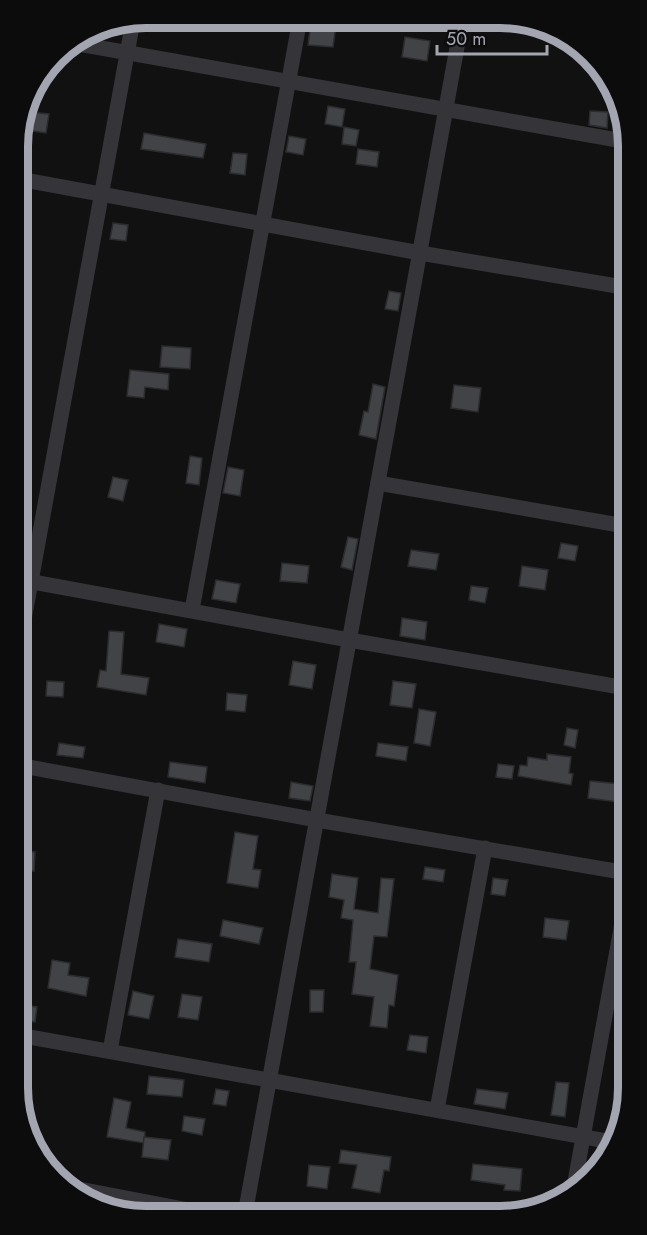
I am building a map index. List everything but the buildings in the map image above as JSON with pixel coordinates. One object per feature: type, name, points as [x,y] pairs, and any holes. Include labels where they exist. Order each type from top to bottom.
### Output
[{"type":"street","points":[[192,610],[298,28]]},
{"type":"street","points":[[246,1206],[461,28]]},
{"type":"street","points":[[28,570],[102,194],[131,30]]},
{"type":"street","points":[[86,45],[618,140]]},
{"type":"street","points":[[28,182],[618,286]]},
{"type":"street","points":[[378,483],[618,525]]},
{"type":"street","points":[[28,580],[349,640],[618,687]]},
{"type":"street","points":[[28,767],[317,820],[618,871]]},
{"type":"street","points":[[110,1051],[158,790]]},
{"type":"street","points":[[437,1110],[485,848]]},
{"type":"street","points":[[575,1179],[618,944]]},
{"type":"street","points":[[28,1037],[269,1082],[607,1141]]},
{"type":"street","points":[[94,1194],[162,1206]]}]
